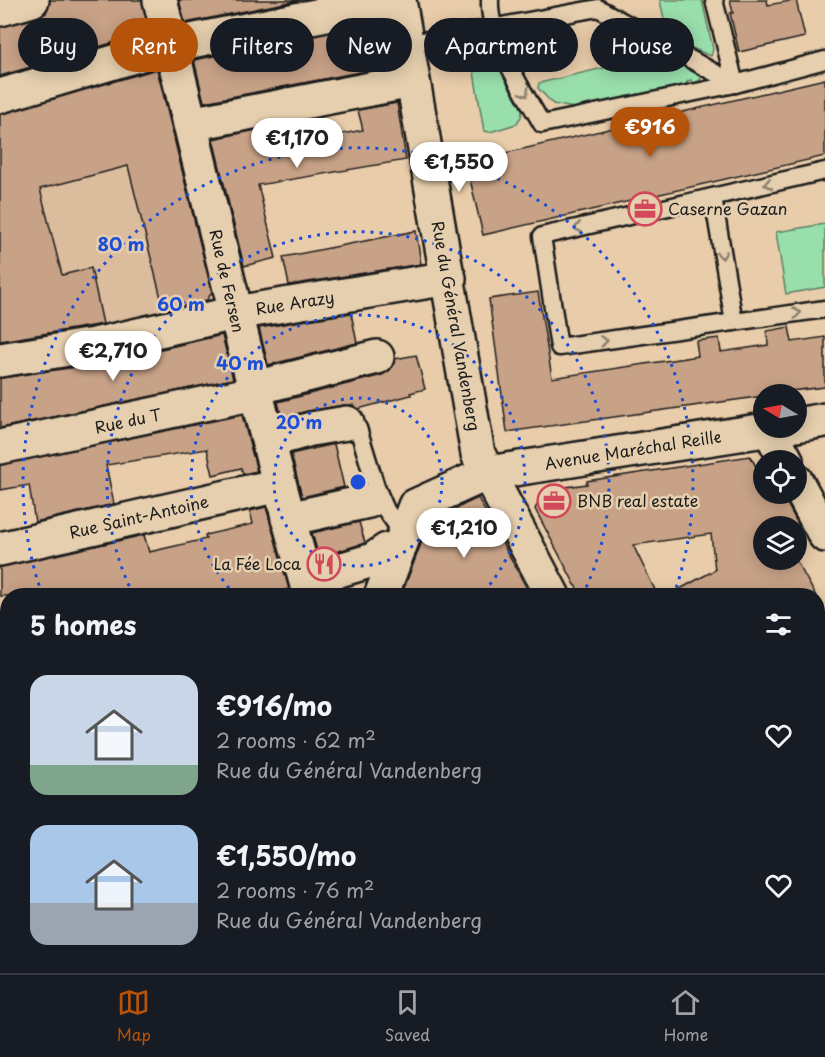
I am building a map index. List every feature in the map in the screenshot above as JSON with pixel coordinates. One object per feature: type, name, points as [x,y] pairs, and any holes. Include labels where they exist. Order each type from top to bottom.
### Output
[{"type":"street","points":[[0,9],[32,0]]},
{"type":"street","name":"Rue de Fersen","points":[[160,0],[164,18]]},
{"type":"street","points":[[198,40],[398,0]]},
{"type":"street","name":"Rue du Général Vandenberg","points":[[398,0],[401,18]]},
{"type":"street","points":[[0,96],[110,63]]},
{"type":"street","name":"Rue de Fersen","points":[[177,72],[235,313],[306,588]]},
{"type":"street","name":"Rue du Général Vandenberg","points":[[411,72],[478,454],[549,588]]},
{"type":"street","points":[[190,124],[412,81]]},
{"type":"street","name":"Rue Arazy","points":[[0,360],[94,345],[235,313],[448,278]]},
{"type":"street","name":"Rue du T","points":[[0,447],[255,393],[263,386],[377,357]]},
{"type":"street","name":"Avenue Maréchal Reille","points":[[807,423],[825,420]]},
{"type":"street","points":[[269,441],[310,429],[353,426]]},
{"type":"street","name":"Avenue Maréchal Reille","points":[[382,588],[390,546],[415,506],[488,473],[753,431]]},
{"type":"street","name":"Rue Saint-Antoine","points":[[0,549],[279,485]]},
{"type":"street","points":[[288,519],[367,501],[390,546],[373,560],[313,588]]},
{"type":"street","points":[[807,501],[825,535]]},
{"type":"lane","points":[[490,0],[491,18]]},
{"type":"lane","points":[[714,0],[735,84]]},
{"type":"lane","points":[[535,18],[600,4],[735,84]]},
{"type":"lane","points":[[513,72],[542,124],[735,84],[825,60]]},
{"type":"lane","points":[[825,171],[542,237],[560,347],[825,309]]},
{"type":"lane","points":[[713,197],[734,322]]},
{"type":"lane","points":[[353,426],[386,510],[390,546]]},
{"type":"shaded area","points":[[152,72],[169,72],[217,283],[199,313],[0,353],[0,110]]},
{"type":"green space","points":[[660,0],[702,0],[713,49],[711,56],[694,49],[694,18],[664,18]]},
{"type":"green space","points":[[694,67],[700,70],[703,76],[697,83],[692,84],[691,80],[687,81],[687,88],[585,110],[553,104],[538,88],[539,83],[590,71],[694,72]]},
{"type":"green space","points":[[474,72],[506,72],[524,100],[521,117],[516,124],[490,132],[484,131]]},
{"type":"green space","points":[[825,224],[825,287],[786,294],[776,232]]},
{"type":"building","points":[[50,0],[142,0],[146,18],[110,18],[110,44],[98,47],[98,18],[38,18],[46,13]]},
{"type":"building","points":[[179,0],[300,0],[198,20],[198,18],[184,18]]},
{"type":"building","points":[[730,0],[767,0],[768,5],[796,0],[805,37],[739,52],[730,13],[733,13]]},
{"type":"building","points":[[18,23],[18,71],[0,76],[0,27]]},
{"type":"building","points":[[326,34],[326,72],[360,72],[204,102],[197,72],[198,59],[210,57],[210,72],[314,72],[314,36]]},
{"type":"building","points":[[147,72],[158,72],[212,292],[207,300],[164,310],[128,166],[40,189],[62,275],[91,268],[103,324],[0,341],[0,114]]},
{"type":"building","points":[[825,79],[825,156],[483,235],[466,162]]},
{"type":"building","points":[[397,103],[406,160],[258,185],[276,258],[244,266],[213,139],[261,129],[266,149],[363,130],[358,110]]},
{"type":"building","points":[[416,231],[421,264],[289,285],[283,257]]},
{"type":"building","points":[[538,292],[552,378],[698,356],[696,341],[719,338],[721,352],[768,345],[767,331],[789,327],[792,342],[825,337],[825,387],[807,389],[807,384],[753,384],[753,398],[507,432],[489,299]]},
{"type":"building","points":[[351,313],[357,343],[268,365],[259,328]]},
{"type":"building","points":[[222,335],[233,379],[0,428],[0,378],[97,364]]},
{"type":"building","points":[[416,355],[425,389],[358,409],[353,405],[344,405],[282,418],[278,402],[382,375],[390,370],[395,359]]},
{"type":"building","points":[[242,415],[257,471],[243,474],[241,468],[213,475],[207,449],[106,465],[114,504],[35,522],[29,485],[0,490],[0,465]]},
{"type":"building","points":[[334,444],[344,487],[302,497],[291,454]]},
{"type":"building","points":[[750,456],[753,461],[753,504],[787,504],[794,516],[753,516],[753,570],[802,570],[812,588],[682,588],[715,570],[711,534],[633,545],[654,588],[577,588],[535,509],[545,490],[587,484],[587,481]]},
{"type":"building","points":[[478,498],[527,588],[404,588],[427,528]]},
{"type":"building","points":[[266,507],[289,588],[0,588],[0,567],[144,535],[149,552],[206,539],[205,535],[253,524],[250,511]]},
{"type":"building","points":[[359,522],[365,543],[319,557],[312,533]]},
{"type":"place","name":"Caserne Gazan","points":[[645,209]]},
{"type":"place","name":"BNB real estate","points":[[554,501]]},
{"type":"place","name":"La Fée Loca","points":[[324,564]]}]
